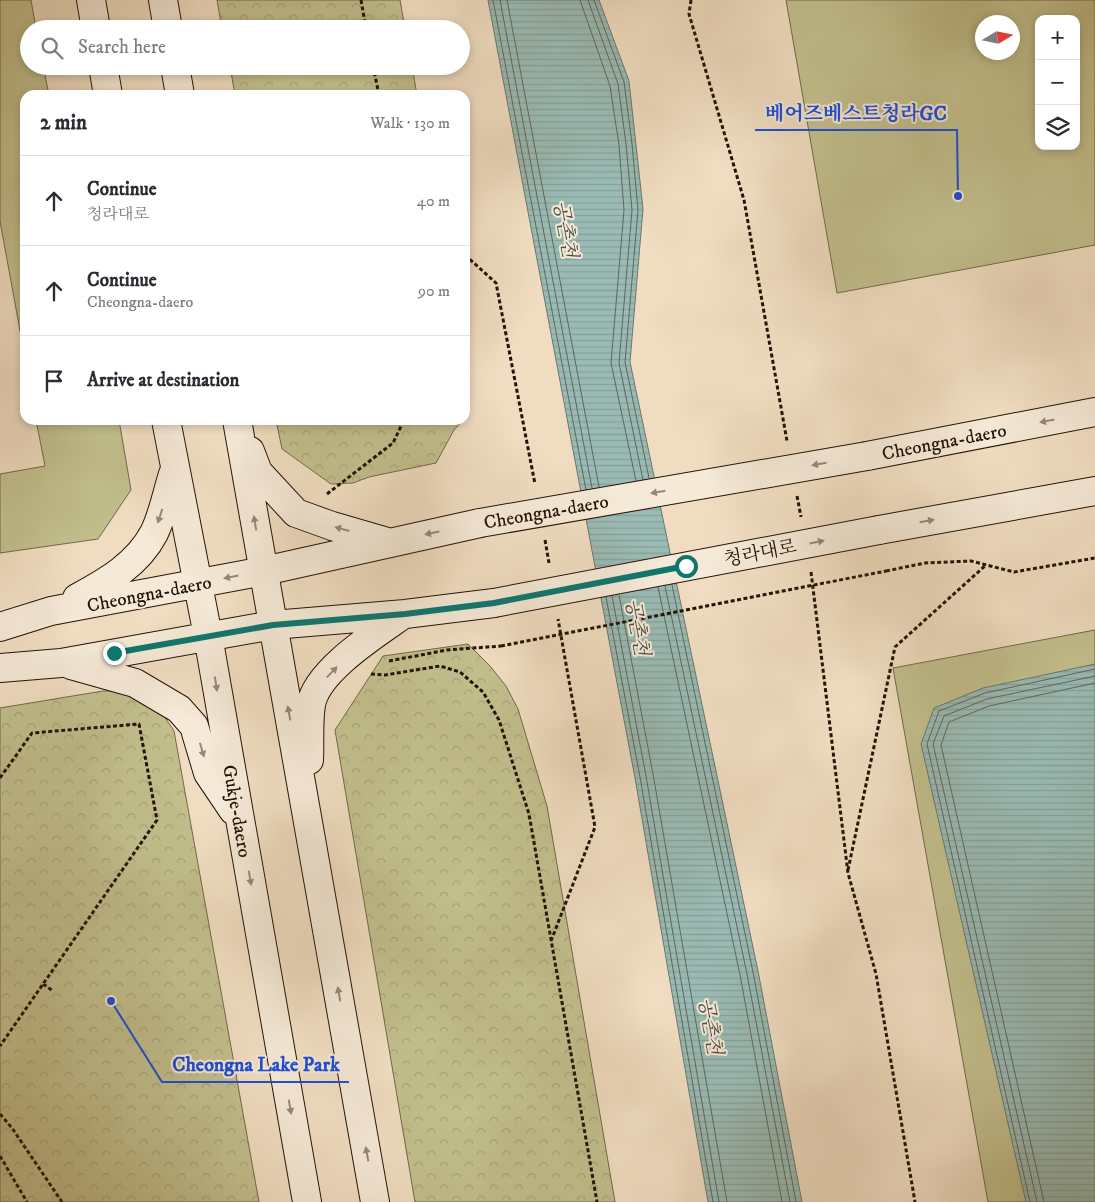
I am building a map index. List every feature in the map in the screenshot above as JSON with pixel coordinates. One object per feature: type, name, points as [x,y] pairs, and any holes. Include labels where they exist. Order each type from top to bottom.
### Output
[{"type":"main road","points":[[91,0],[94,20]]},
{"type":"main road","points":[[163,0],[166,20]]},
{"type":"main road","points":[[105,75],[107,90]]},
{"type":"main road","points":[[177,75],[179,90]]},
{"type":"main road","name":"Cheongna-daero","points":[[0,627],[51,611],[264,571],[480,523],[867,456],[1095,412]]},
{"type":"main road","name":"Gukje-daero","points":[[167,425],[208,636],[307,1202]]},
{"type":"main road","points":[[238,425],[376,1202]]},
{"type":"main road","points":[[239,425],[258,472],[296,513],[389,542]]},
{"type":"main road","points":[[51,611],[108,582],[129,564],[154,533],[175,470]]},
{"type":"main road","name":"청라대로","points":[[405,614],[494,603],[879,530],[1095,492]]},
{"type":"main road","points":[[0,668],[61,663],[273,625],[405,614]]},
{"type":"main road","points":[[308,819],[311,704],[323,680],[352,650],[405,614]]},
{"type":"main road","points":[[61,663],[101,672],[136,683],[179,709],[194,726],[208,773],[240,820]]},
{"type":"path","points":[[361,0],[364,20]]},
{"type":"path","points":[[691,0],[689,14],[744,200],[788,445]]},
{"type":"path","points":[[375,75],[378,90]]},
{"type":"path","points":[[327,494],[393,443],[402,425]]},
{"type":"path","points":[[797,494],[802,524]]},
{"type":"path","points":[[382,662],[447,650],[501,646],[925,563],[971,561],[1014,572],[1095,558]]},
{"type":"path","points":[[809,563],[816,602],[848,872],[876,974],[915,1202]]},
{"type":"path","points":[[848,872],[895,647],[986,565]]},
{"type":"path","points":[[371,670],[365,674],[385,675],[440,666],[460,672],[483,692],[494,707],[529,814],[597,1202]]},
{"type":"path","points":[[0,778],[32,734],[139,724],[157,820],[0,1046]]},
{"type":"path","points":[[551,941],[560,920]]},
{"type":"path","points":[[44,984],[53,991]]},
{"type":"path","points":[[0,1114],[12,1128],[62,1202]]},
{"type":"path","points":[[0,1156],[27,1202]]},
{"type":"green space","points":[[0,0],[31,0],[34,20],[20,20],[20,75],[45,75],[48,90],[20,90],[20,331],[0,221]]},
{"type":"green space","points":[[217,0],[400,0],[403,20],[220,20]]},
{"type":"green space","points":[[786,0],[1095,0],[1095,245],[837,293]]},
{"type":"green space","points":[[232,75],[414,75],[416,90],[234,90]]},
{"type":"green space","points":[[37,425],[120,425],[131,490],[98,539],[0,553],[0,474],[45,466]]},
{"type":"green space","points":[[277,425],[458,425],[436,463],[369,477],[353,483],[331,484],[282,449]]},
{"type":"green space","points":[[1095,630],[1095,1202],[988,1202],[893,668]]},
{"type":"green space","points":[[468,644],[490,666],[506,686],[518,709],[547,806],[615,1202],[415,1202],[335,730],[383,656]]},
{"type":"green space","points":[[103,691],[130,691],[164,716],[174,731],[259,1202],[0,1202],[0,708]]},
{"type":"water","name":"공촌천","points":[[488,0],[599,0],[629,81],[643,209],[630,362],[758,971],[802,1202],[708,1202],[635,778]]},
{"type":"water","points":[[1095,664],[1095,1202],[1026,1202],[921,744],[934,708],[983,688]]},
{"type":"place","name":"베어즈베스트청라GC","points":[[958,196]]},
{"type":"place","name":"Cheongna Lake Park","points":[[111,1001]]},
{"type":"route","points":[[114,653],[273,625],[405,614],[494,603],[686,566]]}]
